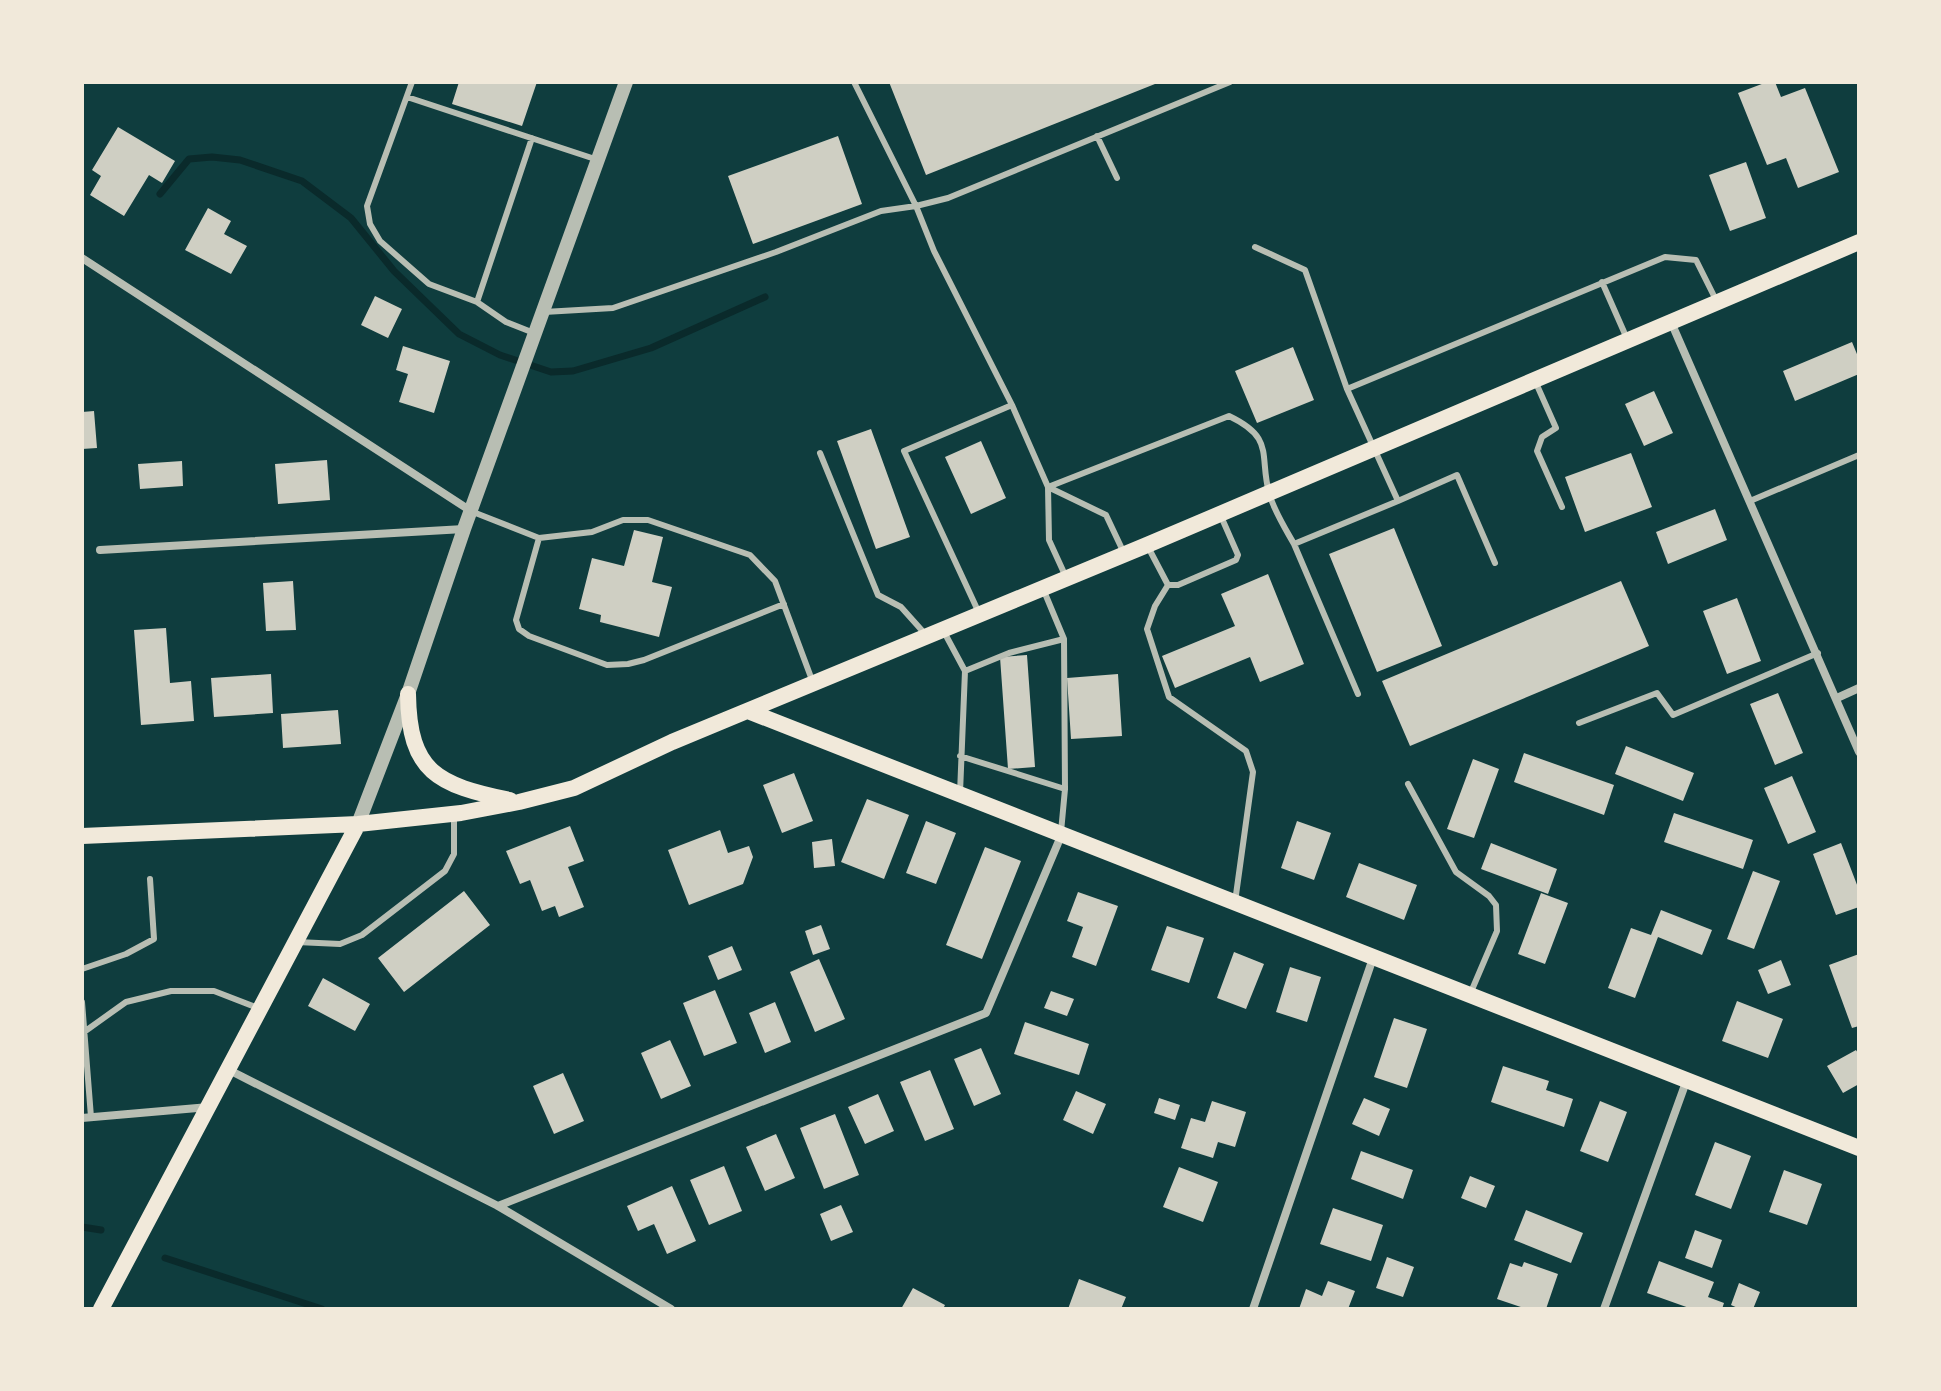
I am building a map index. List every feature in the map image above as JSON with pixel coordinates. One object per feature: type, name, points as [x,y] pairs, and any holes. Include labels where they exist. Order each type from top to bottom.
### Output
[{"type":"main road","points":[[82,836],[358,824],[454,814],[574,788],[672,742],[1147,545],[1859,242]]},
{"type":"main road","points":[[408,694],[408,717],[414,743],[428,769],[461,789],[519,802]]},
{"type":"main road","points":[[748,711],[1859,1148]]},
{"type":"main road","points":[[101,1309],[358,824]]},
{"type":"street","points":[[358,824],[408,694],[464,529],[626,82]]},
{"type":"street","points":[[82,258],[471,511]]},
{"type":"street","points":[[1671,322],[1859,752]]},
{"type":"street","points":[[100,550],[464,529]]},
{"type":"street","points":[[1837,698],[1859,688]]},
{"type":"street","points":[[498,1206],[986,1013],[1061,836]]},
{"type":"street","points":[[1253,1309],[1373,957]]},
{"type":"street","points":[[229,1070],[498,1206],[671,1309]]},
{"type":"street","points":[[1604,1309],[1686,1082]]},
{"type":"street","points":[[86,1117],[209,1107]]},
{"type":"lane","points":[[412,82],[367,206],[370,224],[380,241],[429,284],[477,302],[534,341]]},
{"type":"lane","points":[[854,82],[1012,405],[1048,487],[1049,540],[1066,577]]},
{"type":"lane","points":[[544,312],[613,308],[776,252],[881,211],[948,198],[1230,82]]},
{"type":"lane","points":[[407,97],[598,160]]},
{"type":"lane","points":[[1097,136],[1117,178]]},
{"type":"lane","points":[[477,302],[532,138]]},
{"type":"lane","points":[[1255,247],[1305,270],[1347,389],[1398,501]]},
{"type":"lane","points":[[1347,389],[1665,257],[1696,260],[1717,303]]},
{"type":"lane","points":[[1602,282],[1628,341]]},
{"type":"lane","points":[[1535,380],[1556,428],[1542,437],[1537,451],[1562,507]]},
{"type":"lane","points":[[979,614],[904,451],[1012,405]]},
{"type":"lane","points":[[1048,487],[1229,416],[1248,425],[1264,448],[1269,493],[1358,694]]},
{"type":"lane","points":[[820,453],[878,595],[901,607],[935,633],[965,671],[960,793]]},
{"type":"lane","points":[[1750,501],[1859,455]]},
{"type":"lane","points":[[1294,544],[1457,475],[1495,563]]},
{"type":"lane","points":[[1048,487],[1106,515],[1125,554]]},
{"type":"lane","points":[[471,511],[539,538],[592,532],[623,520],[648,520],[750,555],[775,581],[813,684]]},
{"type":"lane","points":[[1168,585],[1178,585],[1236,560],[1238,555],[1220,514]]},
{"type":"lane","points":[[539,538],[516,620],[519,629],[529,636],[607,665],[644,660],[784,604]]},
{"type":"lane","points":[[1147,545],[1168,585]]},
{"type":"lane","points":[[1168,585],[1155,606],[1147,629],[1169,697],[1246,751],[1253,772],[1235,903]]},
{"type":"lane","points":[[1043,587],[1064,639],[1065,789],[1061,836]]},
{"type":"lane","points":[[965,671],[1009,653],[1064,639]]},
{"type":"lane","points":[[1579,723],[1657,693],[1673,715],[1818,653]]},
{"type":"lane","points":[[960,756],[1065,789]]},
{"type":"lane","points":[[1408,784],[1456,872],[1489,896],[1496,905],[1497,931],[1470,995]]},
{"type":"lane","points":[[297,942],[340,944],[362,935],[445,871],[454,854],[454,814]]},
{"type":"lane","points":[[82,969],[126,954],[154,939],[150,879]]},
{"type":"lane","points":[[84,1032],[126,1002],[171,991],[214,991],[261,1009]]},
{"type":"lane","points":[[82,1002],[86,1117]]},
{"type":"building","points":[[459,82],[537,82],[522,126],[452,104]]},
{"type":"building","points":[[889,82],[1160,82],[926,175]]},
{"type":"building","points":[[1775,82],[1781,97],[1805,88],[1839,172],[1798,188],[1786,158],[1767,165],[1738,93]]},
{"type":"building","points":[[118,127],[175,161],[162,183],[149,175],[124,216],[90,195],[101,176],[92,170]]},
{"type":"building","points":[[838,136],[862,204],[753,244],[728,176]]},
{"type":"building","points":[[1746,162],[1766,218],[1730,231],[1709,175]]},
{"type":"building","points":[[208,208],[231,221],[224,234],[247,246],[231,274],[185,250]]},
{"type":"building","points":[[375,296],[402,309],[388,338],[361,325]]},
{"type":"building","points":[[1852,342],[1859,359],[1859,374],[1795,401],[1783,371]]},
{"type":"building","points":[[403,346],[450,361],[434,413],[399,402],[408,374],[396,370]]},
{"type":"building","points":[[1293,347],[1314,400],[1257,423],[1235,371]]},
{"type":"building","points":[[1654,391],[1673,433],[1644,446],[1625,404]]},
{"type":"building","points":[[94,411],[97,448],[82,449],[82,412]]},
{"type":"building","points":[[871,429],[910,537],[876,549],[837,441]]},
{"type":"building","points":[[981,441],[1006,498],[971,514],[945,457]]},
{"type":"building","points":[[1631,453],[1652,507],[1585,532],[1565,477]]},
{"type":"building","points":[[327,460],[330,500],[278,504],[275,464]]},
{"type":"building","points":[[182,461],[183,486],[140,489],[138,464]]},
{"type":"building","points":[[1715,509],[1727,540],[1668,564],[1656,532]]},
{"type":"building","points":[[1394,528],[1442,646],[1377,672],[1329,554]]},
{"type":"building","points":[[634,530],[663,537],[652,582],[672,587],[659,637],[600,622],[601,615],[579,609],[592,558],[624,566]]},
{"type":"building","points":[[1268,574],[1304,664],[1260,682],[1250,657],[1175,688],[1162,656],[1235,626],[1221,594]]},
{"type":"building","points":[[293,581],[296,630],[266,631],[263,583]]},
{"type":"building","points":[[1621,581],[1649,646],[1410,746],[1382,681]]},
{"type":"building","points":[[1737,598],[1761,661],[1727,674],[1703,611]]},
{"type":"building","points":[[166,628],[170,683],[191,681],[194,721],[141,725],[134,630]]},
{"type":"building","points":[[1027,655],[1035,767],[1008,769],[1000,657]]},
{"type":"building","points":[[271,674],[273,713],[214,717],[211,678]]},
{"type":"building","points":[[1118,674],[1122,736],[1071,739],[1067,678]]},
{"type":"building","points":[[1778,693],[1803,753],[1775,765],[1750,704]]},
{"type":"building","points":[[338,710],[341,744],[283,748],[281,714]]},
{"type":"building","points":[[1626,746],[1694,773],[1683,801],[1615,774]]},
{"type":"building","points":[[1524,753],[1614,785],[1604,815],[1514,782]]},
{"type":"building","points":[[1473,759],[1499,769],[1474,838],[1447,829]]},
{"type":"building","points":[[794,773],[813,821],[782,833],[763,785]]},
{"type":"building","points":[[1792,776],[1816,832],[1788,844],[1764,788]]},
{"type":"building","points":[[867,799],[909,815],[884,879],[841,862]]},
{"type":"building","points":[[1674,813],[1753,840],[1743,869],[1664,842]]},
{"type":"building","points":[[926,821],[956,833],[936,884],[906,873]]},
{"type":"building","points":[[1297,821],[1331,833],[1314,880],[1281,868]]},
{"type":"building","points":[[570,826],[584,861],[568,867],[584,907],[559,917],[555,906],[542,911],[530,880],[520,884],[506,851]]},
{"type":"building","points":[[720,830],[728,853],[749,846],[753,857],[743,884],[689,905],[668,850]]},
{"type":"building","points":[[832,839],[835,866],[814,868],[812,842]]},
{"type":"building","points":[[1491,843],[1557,869],[1548,894],[1481,869]]},
{"type":"building","points":[[1841,843],[1859,890],[1859,907],[1836,915],[1813,854]]},
{"type":"building","points":[[985,847],[1021,861],[982,959],[946,945]]},
{"type":"building","points":[[1359,863],[1417,885],[1404,920],[1346,897]]},
{"type":"building","points":[[1753,871],[1780,881],[1754,949],[1727,939]]},
{"type":"building","points":[[464,891],[490,925],[404,992],[378,958]]},
{"type":"building","points":[[1078,892],[1118,906],[1096,966],[1072,957],[1083,927],[1067,921]]},
{"type":"building","points":[[1541,893],[1568,903],[1545,964],[1518,954]]},
{"type":"building","points":[[1661,910],[1712,930],[1702,955],[1658,937],[1635,998],[1608,988],[1631,928],[1651,935]]},
{"type":"building","points":[[821,925],[830,949],[813,955],[805,931]]},
{"type":"building","points":[[1167,926],[1204,938],[1189,983],[1151,970]]},
{"type":"building","points":[[732,946],[742,970],[718,980],[708,956]]},
{"type":"building","points":[[1234,952],[1264,964],[1246,1009],[1217,998]]},
{"type":"building","points":[[1859,954],[1859,1026],[1852,1028],[1829,965]]},
{"type":"building","points":[[819,959],[845,1019],[815,1032],[790,972]]},
{"type":"building","points":[[1781,960],[1791,985],[1768,994],[1758,970]]},
{"type":"building","points":[[1290,967],[1321,977],[1307,1022],[1276,1012]]},
{"type":"building","points":[[323,978],[370,1004],[355,1031],[308,1006]]},
{"type":"building","points":[[715,990],[737,1043],[704,1056],[683,1003]]},
{"type":"building","points":[[1051,991],[1074,999],[1067,1016],[1044,1008]]},
{"type":"building","points":[[1737,1001],[1783,1019],[1768,1058],[1722,1041]]},
{"type":"building","points":[[775,1002],[791,1042],[765,1053],[749,1013]]},
{"type":"building","points":[[1394,1018],[1427,1029],[1407,1088],[1374,1077]]},
{"type":"building","points":[[1025,1022],[1089,1044],[1079,1075],[1014,1054]]},
{"type":"building","points":[[670,1040],[691,1086],[661,1099],[641,1053]]},
{"type":"building","points":[[981,1048],[1001,1094],[974,1106],[954,1059]]},
{"type":"building","points":[[1856,1050],[1859,1055],[1859,1084],[1843,1093],[1827,1066]]},
{"type":"building","points":[[1503,1066],[1549,1081],[1546,1090],[1573,1099],[1564,1127],[1491,1102]]},
{"type":"building","points":[[930,1070],[954,1129],[925,1141],[900,1082]]},
{"type":"building","points":[[563,1073],[584,1121],[554,1134],[533,1086]]},
{"type":"building","points":[[1076,1091],[1106,1104],[1093,1134],[1063,1120]]},
{"type":"building","points":[[878,1094],[894,1131],[865,1144],[848,1107]]},
{"type":"building","points":[[1159,1098],[1180,1105],[1175,1120],[1154,1113]]},
{"type":"building","points":[[1364,1098],[1390,1109],[1379,1136],[1352,1124]]},
{"type":"building","points":[[1212,1101],[1246,1112],[1235,1147],[1218,1142],[1213,1158],[1181,1148],[1191,1118],[1205,1122]]},
{"type":"building","points":[[1600,1101],[1627,1112],[1608,1162],[1580,1151]]},
{"type":"building","points":[[835,1114],[859,1175],[824,1189],[800,1128]]},
{"type":"building","points":[[776,1134],[795,1178],[765,1191],[746,1147]]},
{"type":"building","points":[[1715,1142],[1751,1156],[1731,1209],[1695,1195]]},
{"type":"building","points":[[1361,1151],[1413,1170],[1403,1199],[1351,1179]]},
{"type":"building","points":[[724,1166],[742,1211],[709,1225],[690,1180]]},
{"type":"building","points":[[1179,1167],[1218,1182],[1203,1222],[1163,1207]]},
{"type":"building","points":[[1784,1170],[1822,1184],[1807,1225],[1769,1212]]},
{"type":"building","points":[[1470,1176],[1495,1186],[1486,1208],[1461,1198]]},
{"type":"building","points":[[672,1186],[696,1241],[667,1254],[654,1224],[638,1231],[627,1206]]},
{"type":"building","points":[[841,1205],[853,1232],[831,1241],[820,1214]]},
{"type":"building","points":[[1333,1208],[1383,1225],[1371,1261],[1320,1244]]},
{"type":"building","points":[[1526,1210],[1583,1233],[1571,1263],[1514,1240]]},
{"type":"building","points":[[1695,1230],[1722,1240],[1712,1268],[1685,1258]]},
{"type":"building","points":[[1387,1257],[1414,1267],[1403,1297],[1376,1288]]},
{"type":"building","points":[[1659,1261],[1714,1282],[1708,1297],[1724,1303],[1722,1309],[1692,1309],[1647,1293]]},
{"type":"building","points":[[1524,1262],[1558,1274],[1546,1309],[1527,1309],[1497,1299],[1510,1263],[1522,1267]]},
{"type":"building","points":[[1079,1279],[1126,1297],[1121,1309],[1068,1309]]},
{"type":"building","points":[[1328,1281],[1355,1291],[1348,1309],[1299,1309],[1306,1289],[1322,1296]]},
{"type":"building","points":[[1739,1283],[1760,1292],[1753,1309],[1731,1305]]},
{"type":"building","points":[[913,1288],[945,1305],[943,1309],[901,1309]]},
{"type":"waterway","points":[[160,194],[189,159],[212,157],[240,160],[302,181],[351,218],[394,271],[459,334],[500,355],[551,372],[573,371],[651,348],[765,297]]},
{"type":"waterway","points":[[82,1227],[101,1230]]},
{"type":"waterway","points":[[165,1258],[322,1309]]}]
